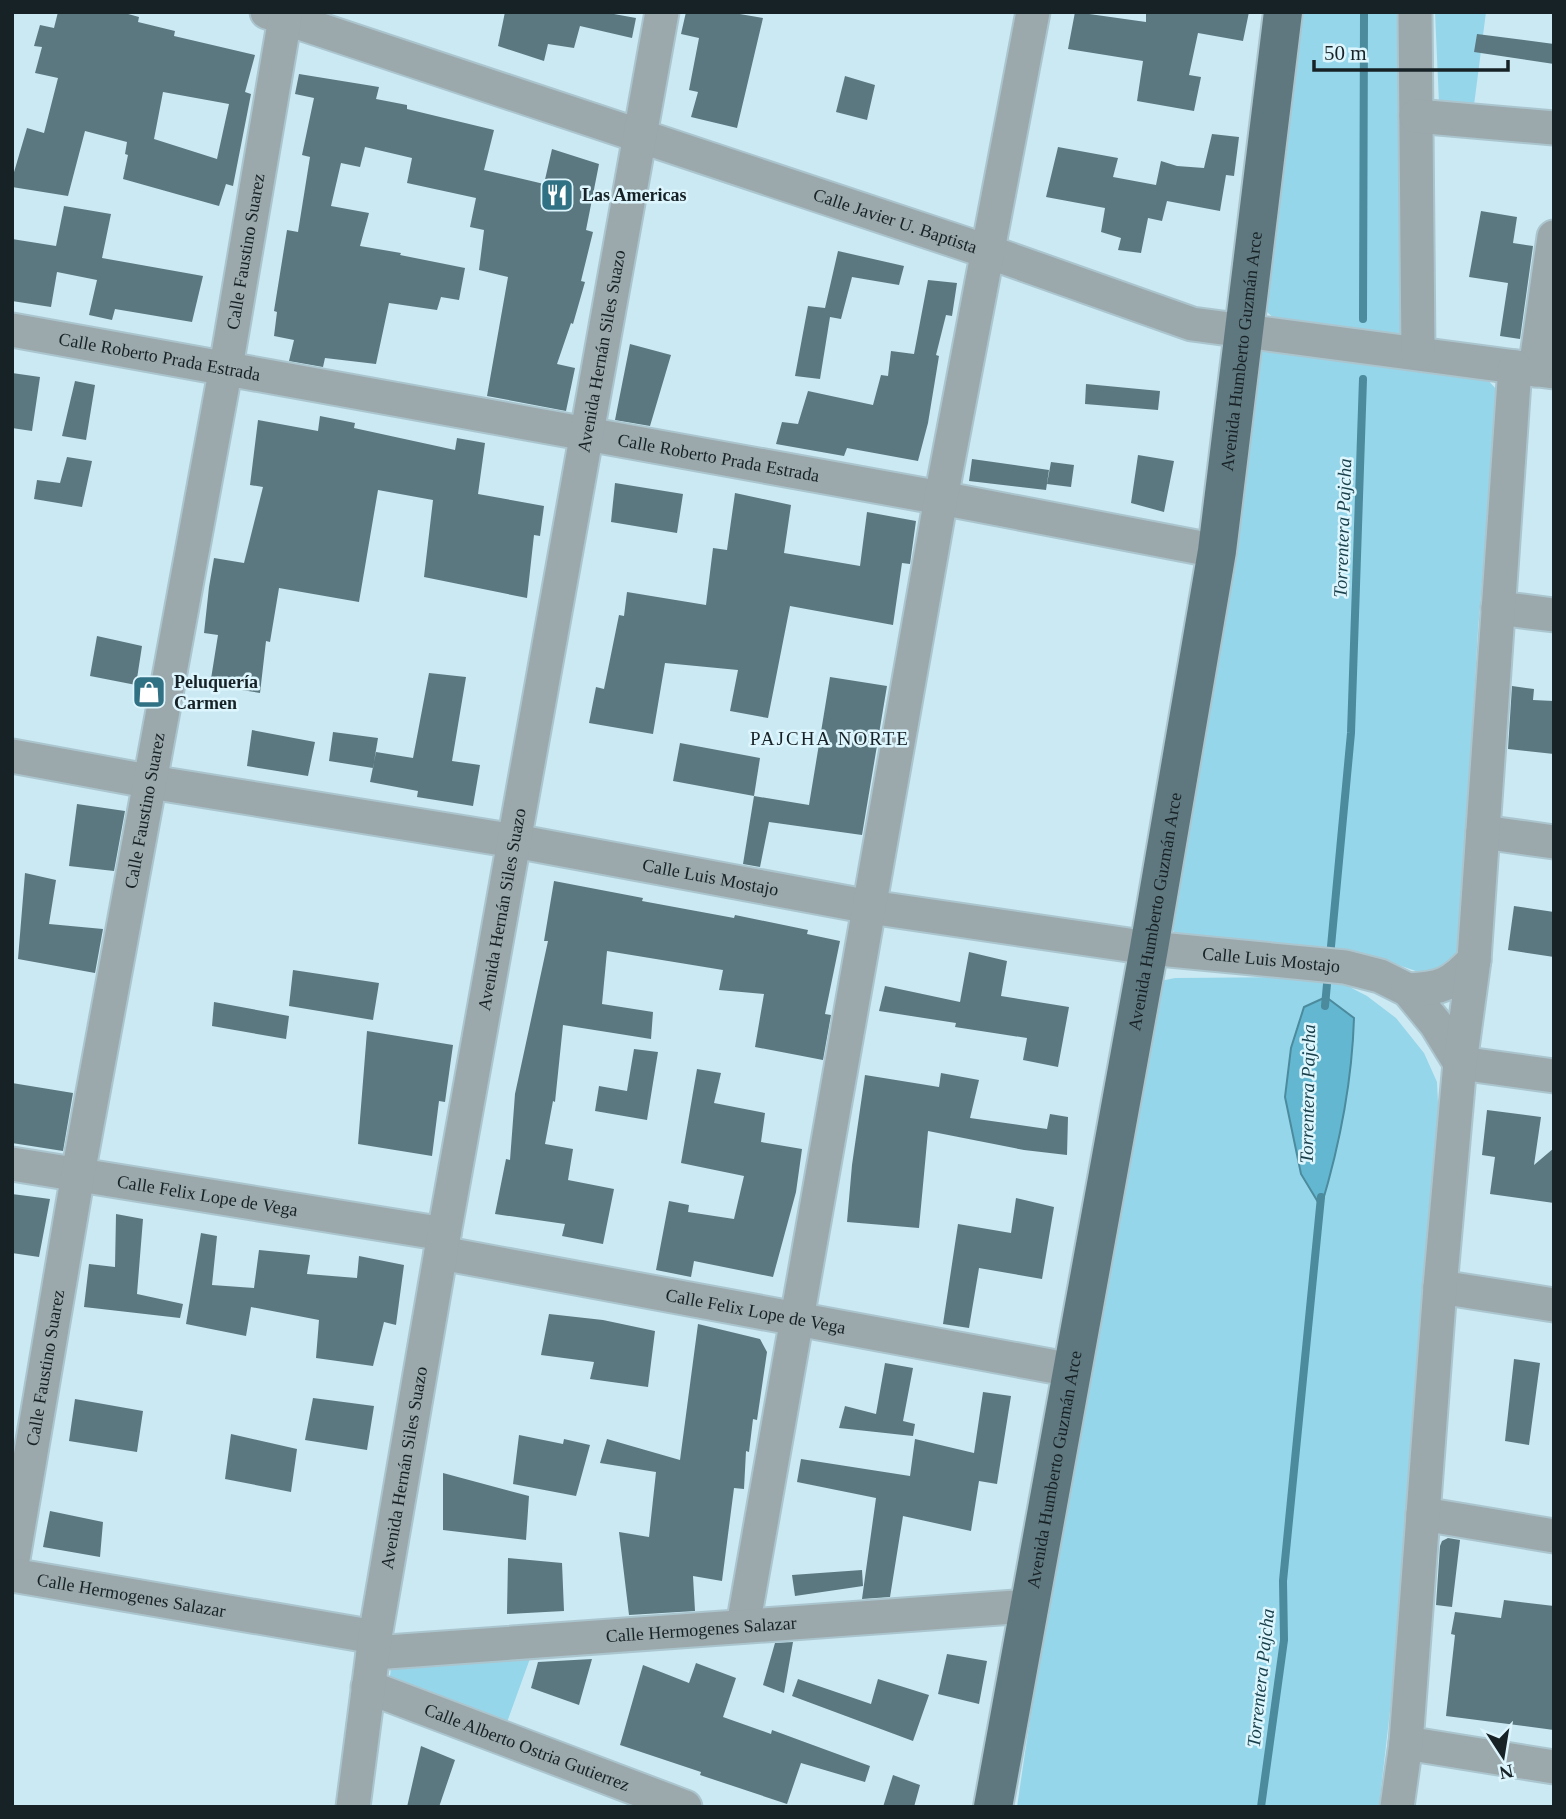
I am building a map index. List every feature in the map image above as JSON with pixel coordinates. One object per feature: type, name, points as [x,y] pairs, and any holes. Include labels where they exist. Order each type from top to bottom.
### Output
[{"type":"main road","name":"Avenida Humberto Guzmán Arce","points":[[993,1807],[1149,948],[1217,551],[1283,12]]},
{"type":"street","name":"Avenida Hernán Siles Suazo","points":[[353,1807],[374,1645],[443,1244],[662,12]]},
{"type":"street","points":[[743,1626],[941,498],[1033,12]]},
{"type":"street","points":[[1388,349],[1416,116],[1415,12]]},
{"type":"street","name":"Calle Javier U. Baptista","points":[[280,14],[986,251],[1192,324],[1535,370]]},
{"type":"street","name":"Calle Faustino Suarez","points":[[12,1565],[78,1174],[226,368],[280,14]]},
{"type":"street","points":[[1416,116],[1554,128]]},
{"type":"street","points":[[1397,1807],[1406,1743],[1440,1287],[1460,1063],[1474,960],[1498,608],[1554,237]]},
{"type":"street","name":"Calle Roberto Prada Estrada","points":[[12,330],[941,498],[1217,551]]},
{"type":"street","points":[[1498,608],[1554,615]]},
{"type":"street","name":"Calle Luis Mostajo","points":[[12,756],[515,841],[870,907],[1149,948],[1330,966],[1380,976],[1408,990],[1436,1024],[1460,1063]]},
{"type":"street","points":[[1483,832],[1554,842]]},
{"type":"street","points":[[1408,990],[1434,989],[1457,979],[1474,960]]},
{"type":"street","points":[[1460,1063],[1554,1076]]},
{"type":"street","name":"Calle Felix Lope de Vega","points":[[12,1164],[78,1174],[443,1244],[796,1319],[1072,1370]]},
{"type":"street","points":[[1440,1287],[1554,1305]]},
{"type":"street","points":[[1423,1514],[1554,1536]]},
{"type":"street","name":"Calle Hermogenes Salazar","points":[[12,1575],[374,1645],[743,1626],[1029,1606]]},
{"type":"street","name":"Calle Alberto Ostria Gutierrez","points":[[368,1687],[685,1807]]},
{"type":"street","points":[[1406,1743],[1554,1767]]},
{"type":"shaded area","points":[[1300,12],[1400,12],[1403,334],[1397,338],[1278,322],[1267,312],[1264,302]]},
{"type":"shaded area","points":[[1435,12],[1486,12],[1473,113],[1439,103]]},
{"type":"shaded area","points":[[1263,347],[1484,376],[1498,391],[1478,630],[1459,954],[1452,964],[1430,976],[1384,960],[1178,938],[1173,930],[1255,357]]},
{"type":"shaded area","points":[[1292,977],[1336,980],[1367,996],[1396,1018],[1424,1053],[1437,1082],[1439,1124],[1422,1345],[1394,1676],[1379,1807],[1017,1807],[1045,1617],[1160,981],[1175,978]]},
{"type":"shaded area","points":[[532,1653],[506,1725],[389,1683],[392,1661]]},
{"type":"water","points":[[1326,997],[1354,1018],[1344,1114],[1321,1207],[1301,1174],[1285,1097],[1291,1048],[1304,1007]]},
{"type":"building","points":[[58,12],[121,12],[139,17],[138,22],[175,31],[174,36],[255,55],[245,92],[251,94],[233,186],[226,184],[219,206],[123,179],[128,155],[125,154],[127,142],[85,131],[68,196],[12,187],[27,128],[44,133],[58,78],[35,73],[42,47],[34,46],[40,25],[54,28]],"holes":[[[163,92],[229,104],[217,159],[154,139]]]},
{"type":"building","points":[[505,12],[603,12],[636,18],[632,38],[580,26],[574,48],[548,44],[544,61],[498,46]]},
{"type":"building","points":[[686,12],[728,12],[763,18],[737,128],[691,117],[698,92],[689,90],[699,38],[681,34]]},
{"type":"building","points":[[1075,12],[1146,22],[1146,12],[1249,12],[1243,41],[1198,33],[1189,75],[1201,77],[1194,111],[1137,101],[1143,61],[1068,49]]},
{"type":"building","points":[[1477,34],[1554,44],[1554,64],[1474,52]]},
{"type":"building","points":[[299,74],[379,87],[376,99],[494,130],[484,170],[544,184],[552,149],[599,164],[586,230],[593,232],[581,281],[585,282],[573,324],[571,323],[557,364],[575,368],[566,411],[487,396],[508,277],[479,270],[484,230],[470,227],[476,198],[407,183],[412,158],[365,147],[360,167],[341,163],[331,206],[369,213],[360,246],[465,268],[459,300],[441,297],[437,310],[389,303],[376,364],[325,358],[323,367],[289,361],[294,340],[274,336],[277,312],[274,311],[287,230],[298,232],[310,157],[302,155],[314,98],[295,94]]},
{"type":"building","points":[[845,76],[875,85],[867,120],[836,112]]},
{"type":"building","points":[[1212,134],[1239,137],[1234,176],[1226,175],[1220,211],[1167,201],[1162,221],[1148,218],[1141,253],[1118,250],[1121,238],[1101,232],[1105,208],[1046,197],[1058,147],[1118,158],[1113,177],[1156,185],[1161,161],[1177,166],[1204,168]]},
{"type":"building","points":[[64,206],[111,214],[102,258],[203,276],[192,322],[115,309],[112,320],[89,315],[97,280],[57,272],[51,307],[12,301],[12,239],[56,246]]},
{"type":"building","points":[[1481,211],[1517,217],[1513,243],[1533,246],[1520,339],[1500,336],[1508,283],[1469,277]]},
{"type":"building","points":[[838,251],[904,266],[899,285],[852,277],[841,319],[830,317],[820,379],[795,376],[808,306],[825,308]]},
{"type":"building","points":[[928,280],[957,283],[952,316],[946,315],[936,355],[939,356],[928,423],[918,461],[847,448],[844,456],[776,444],[782,422],[798,424],[808,391],[873,405],[881,375],[888,376],[891,351],[914,354]]},
{"type":"building","points":[[630,344],[671,355],[650,426],[615,420]]},
{"type":"building","points":[[12,373],[40,377],[32,431],[12,428]]},
{"type":"building","points":[[75,381],[95,385],[86,440],[62,436]]},
{"type":"building","points":[[1086,384],[1160,391],[1158,410],[1085,404]]},
{"type":"building","points":[[320,416],[355,423],[354,428],[455,450],[457,438],[485,443],[478,494],[544,506],[540,536],[534,535],[527,598],[424,577],[433,500],[378,490],[359,602],[279,588],[270,642],[266,641],[260,693],[210,685],[218,635],[204,633],[214,558],[244,563],[263,487],[250,485],[258,420],[318,431]]},
{"type":"building","points":[[1138,455],[1174,461],[1164,512],[1131,503]]},
{"type":"building","points":[[67,457],[92,461],[82,507],[34,499],[37,480],[60,483]]},
{"type":"building","points":[[972,459],[1049,470],[1046,490],[969,481]]},
{"type":"building","points":[[1051,462],[1074,465],[1071,487],[1047,484]]},
{"type":"building","points":[[615,483],[683,494],[677,533],[611,522]]},
{"type":"building","points":[[735,493],[791,505],[784,553],[860,566],[867,512],[916,521],[910,564],[902,563],[893,625],[790,606],[768,718],[730,711],[738,670],[665,663],[653,734],[589,723],[596,687],[604,689],[619,615],[624,616],[627,592],[706,605],[713,548],[727,550]]},
{"type":"building","points":[[97,636],[142,646],[136,685],[90,676]]},
{"type":"building","points":[[429,673],[466,677],[452,761],[480,765],[473,806],[417,797],[418,791],[370,782],[376,752],[413,758]]},
{"type":"building","points":[[830,677],[887,686],[862,835],[769,822],[760,867],[743,864],[754,796],[809,805]]},
{"type":"building","points":[[1512,686],[1534,689],[1533,700],[1554,701],[1554,754],[1508,749]]},
{"type":"building","points":[[252,730],[315,742],[308,776],[247,766]]},
{"type":"building","points":[[333,732],[378,738],[373,768],[329,761]]},
{"type":"building","points":[[680,743],[760,758],[754,796],[673,781]]},
{"type":"building","points":[[77,804],[125,811],[114,871],[69,866]]},
{"type":"building","points":[[25,873],[56,880],[49,924],[103,929],[95,973],[18,959]]},
{"type":"building","points":[[554,881],[643,898],[642,901],[734,918],[735,915],[808,930],[807,934],[840,941],[825,1014],[831,1015],[823,1060],[755,1047],[764,994],[719,990],[723,970],[607,951],[602,1004],[653,1012],[651,1039],[563,1025],[555,1102],[553,1101],[545,1144],[573,1149],[568,1180],[614,1189],[603,1244],[562,1236],[565,1224],[495,1214],[506,1159],[510,1160],[515,1094],[548,941],[544,941]]},
{"type":"building","points":[[1514,906],[1554,912],[1554,957],[1508,950]]},
{"type":"building","points":[[969,952],[1007,961],[1001,996],[1069,1007],[1058,1067],[1023,1060],[1027,1038],[955,1027],[956,1023],[879,1011],[885,986],[960,1002]]},
{"type":"building","points":[[293,970],[379,983],[373,1020],[289,1006]]},
{"type":"building","points":[[214,1002],[289,1016],[286,1039],[212,1026]]},
{"type":"building","points":[[367,1031],[453,1045],[445,1102],[439,1101],[432,1156],[358,1144]]},
{"type":"building","points":[[634,1049],[658,1052],[647,1120],[595,1111],[599,1086],[627,1091]]},
{"type":"building","points":[[697,1069],[721,1073],[714,1103],[765,1113],[761,1142],[802,1149],[796,1192],[773,1277],[694,1261],[691,1277],[656,1270],[669,1201],[689,1205],[688,1212],[734,1219],[744,1176],[681,1163]]},
{"type":"building","points":[[941,1073],[979,1080],[970,1118],[1047,1129],[1050,1114],[1068,1117],[1067,1155],[1024,1150],[928,1131],[919,1228],[847,1222],[865,1075],[939,1087]]},
{"type":"building","points":[[12,1083],[73,1093],[63,1151],[12,1143]]},
{"type":"building","points":[[1487,1110],[1541,1117],[1534,1165],[1554,1148],[1554,1203],[1490,1194],[1495,1157],[1482,1155]]},
{"type":"building","points":[[12,1194],[50,1199],[39,1257],[12,1253]]},
{"type":"building","points":[[1016,1198],[1054,1207],[1042,1279],[979,1268],[969,1328],[943,1324],[958,1224],[1011,1233]]},
{"type":"building","points":[[116,1214],[143,1219],[137,1294],[183,1304],[180,1318],[84,1307],[89,1264],[115,1267]]},
{"type":"building","points":[[201,1233],[217,1236],[212,1285],[254,1288],[259,1250],[310,1255],[307,1274],[357,1278],[359,1256],[404,1265],[396,1325],[384,1322],[373,1366],[316,1358],[319,1320],[251,1307],[246,1336],[186,1324]]},
{"type":"building","points":[[549,1314],[603,1320],[655,1331],[648,1387],[590,1379],[594,1362],[541,1355]]},
{"type":"building","points":[[698,1324],[760,1339],[767,1352],[757,1420],[753,1419],[749,1452],[746,1451],[744,1489],[734,1488],[722,1581],[693,1576],[695,1611],[629,1615],[619,1532],[649,1537],[656,1472],[600,1463],[607,1439],[680,1460]]},
{"type":"building","points":[[1514,1359],[1540,1363],[1529,1445],[1505,1441]]},
{"type":"building","points":[[885,1363],[913,1368],[903,1421],[915,1424],[913,1436],[839,1428],[845,1406],[876,1414]]},
{"type":"building","points":[[983,1392],[1011,1396],[997,1484],[979,1481],[971,1531],[903,1516],[890,1597],[862,1599],[876,1498],[797,1482],[801,1459],[910,1476],[915,1439],[974,1453]]},
{"type":"building","points":[[313,1398],[374,1406],[367,1450],[305,1440]]},
{"type":"building","points":[[75,1399],[143,1411],[137,1452],[69,1441]]},
{"type":"building","points":[[231,1434],[297,1449],[291,1492],[225,1479]]},
{"type":"building","points":[[519,1435],[563,1444],[564,1439],[590,1445],[576,1496],[513,1484]]},
{"type":"building","points":[[443,1473],[529,1496],[526,1540],[443,1530]]},
{"type":"building","points":[[50,1511],[103,1522],[100,1557],[43,1547]]},
{"type":"building","points":[[1448,1538],[1460,1540],[1452,1607],[1436,1605],[1440,1546],[1442,1541]]},
{"type":"building","points":[[508,1558],[562,1563],[564,1611],[507,1614]]},
{"type":"building","points":[[862,1570],[863,1586],[795,1596],[792,1575]]},
{"type":"building","points":[[1504,1600],[1554,1606],[1554,1730],[1446,1716],[1455,1612],[1501,1618]]},
{"type":"building","points":[[793,1642],[784,1693],[763,1685],[775,1643]]},
{"type":"building","points":[[947,1654],[987,1661],[979,1704],[938,1694]]},
{"type":"building","points":[[592,1659],[579,1705],[531,1688],[538,1662]]},
{"type":"building","points":[[696,1663],[736,1678],[723,1717],[771,1734],[772,1730],[870,1766],[865,1782],[801,1763],[787,1804],[620,1745],[643,1665],[689,1683]]},
{"type":"building","points":[[798,1679],[871,1704],[878,1679],[929,1695],[913,1741],[792,1696]]},
{"type":"building","points":[[421,1746],[455,1760],[439,1807],[407,1807]]},
{"type":"building","points":[[893,1775],[920,1785],[914,1807],[883,1807]]},
{"type":"waterway","name":"Torrentera Pajcha","points":[[1363,319],[1364,12]]},
{"type":"waterway","name":"Torrentera Pajcha","points":[[1330,957],[1351,733],[1363,379]]},
{"type":"waterway","name":"Torrentera Pajcha","points":[[1325,1006],[1328,973]]},
{"type":"waterway","name":"Torrentera Pajcha","points":[[1261,1807],[1284,1640],[1283,1581],[1321,1197]]},
{"type":"place","name":"Las Americas","points":[[557,195]]},
{"type":"place","name":"Peluquería Carmen","points":[[149,692]]},
{"type":"district","name":"PAJCHA NORTE","points":[[830,738]]}]
